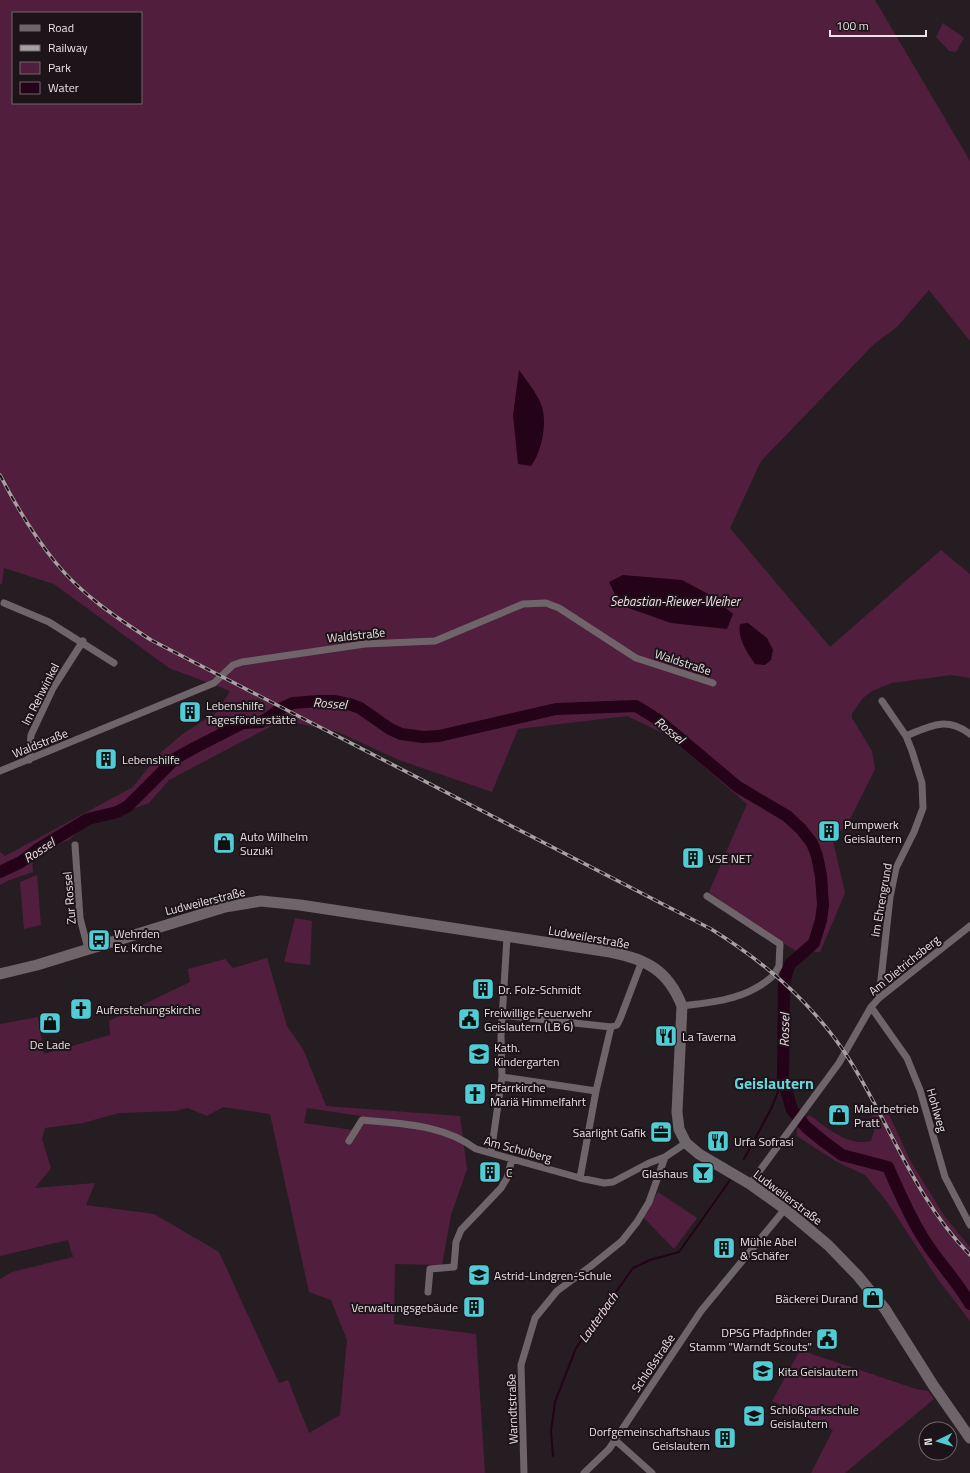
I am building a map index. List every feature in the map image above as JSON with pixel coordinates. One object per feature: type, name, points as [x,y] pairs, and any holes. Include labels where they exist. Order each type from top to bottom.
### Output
[{"type":"main road","name":"Ludweilerstraße","points":[[0,974],[34,966],[190,916],[244,903],[260,901],[300,905],[610,952],[631,956],[654,966],[676,990],[682,1006],[677,1112],[679,1129],[686,1142],[699,1154],[750,1184],[828,1244],[885,1309],[969,1434]]},
{"type":"street","points":[[4,603],[50,622],[114,663]]},
{"type":"street","name":"Waldstraße","points":[[0,771],[214,683],[232,665],[242,662],[364,644],[435,641],[523,604],[546,603],[559,608],[636,658],[713,683]]},
{"type":"street","name":"Im Rehwinkel","points":[[29,760],[31,735],[53,688],[83,642]]},
{"type":"street","name":"Im Ehrengrund","points":[[879,998],[890,897],[896,868],[914,832],[923,808],[922,783],[906,736],[882,701]]},
{"type":"street","points":[[906,736],[931,725],[942,723],[955,724],[970,734]]},
{"type":"street","name":"Zur Rossel","points":[[75,845],[80,918],[88,949]]},
{"type":"street","points":[[682,1006],[712,1003],[742,995],[757,988],[775,973],[779,966],[780,944],[707,896]]},
{"type":"street","name":"Am Dietrichsberg","points":[[750,1184],[839,1063],[871,1007],[879,998],[970,926]]},
{"type":"street","points":[[491,1153],[502,1077],[501,1015],[507,937]]},
{"type":"street","points":[[501,1015],[611,1026],[617,1025],[642,961]]},
{"type":"street","name":"Hohlweg","points":[[871,1007],[907,1058],[920,1090],[945,1177],[970,1225]]},
{"type":"street","points":[[580,1178],[596,1091],[611,1026]]},
{"type":"street","points":[[502,1077],[596,1091]]},
{"type":"street","name":"Am Schulberg","points":[[349,1142],[362,1120],[413,1126],[442,1131],[465,1141],[476,1149],[596,1182],[613,1182],[649,1163],[665,1157],[686,1142]]},
{"type":"street","name":"Warndtstraße","points":[[524,1473],[521,1365],[535,1318],[557,1291],[622,1241],[637,1222],[649,1202],[665,1157]]},
{"type":"street","points":[[428,1292],[430,1270],[454,1267],[456,1242],[461,1230],[501,1188],[507,1178],[512,1159]]},
{"type":"street","name":"Schloßstraße","points":[[584,1473],[608,1448],[701,1311],[784,1209]]},
{"type":"street","points":[[614,1439],[652,1473]]},
{"type":"green space","points":[[0,0],[875,0],[970,161],[970,341],[929,290],[896,328],[874,344],[761,461],[730,528],[830,647],[941,550],[970,574],[970,678],[951,675],[892,683],[872,691],[863,698],[852,713],[852,718],[872,751],[875,769],[846,827],[832,837],[845,893],[820,952],[796,951],[749,921],[709,892],[747,804],[667,735],[627,716],[518,729],[492,792],[399,760],[338,732],[283,720],[169,780],[149,803],[83,827],[69,840],[38,851],[32,856],[33,872],[0,885],[0,852],[5,856],[133,787],[159,754],[184,733],[217,712],[230,691],[169,668],[54,584],[4,568],[2,584],[0,584]]},
{"type":"green space","points":[[943,23],[964,38],[956,52],[949,51],[936,37]]},
{"type":"green space","points":[[37,875],[41,925],[24,929],[20,882]]},
{"type":"green space","points":[[295,918],[312,921],[310,965],[284,962]]},
{"type":"green space","points":[[267,958],[287,1026],[303,1049],[326,1106],[460,1116],[467,1169],[451,1215],[442,1265],[395,1264],[394,1324],[476,1334],[485,1473],[0,1473],[0,1279],[12,1272],[73,1257],[68,1240],[0,1256],[0,1024],[38,1017],[44,1054],[110,1035],[109,1021],[190,982],[188,969],[225,959],[233,968]],"holes":[[[223,1107],[270,1114],[309,1292],[331,1300],[347,1340],[340,1415],[309,1433],[288,1380],[279,1383],[219,1252],[154,1214],[86,1205],[95,1183],[35,1188],[51,1168],[42,1139],[45,1128],[83,1123],[119,1113],[175,1111],[188,1108],[207,1116]],[[307,1108],[361,1116],[361,1117],[354,1130],[304,1123]]]},
{"type":"green space","points":[[885,1106],[911,1162],[945,1217],[970,1247],[970,1321],[937,1278],[888,1203],[865,1175],[837,1162],[797,1136],[797,1129],[809,1115],[846,1139],[862,1142],[871,1141],[874,1131],[870,1117]]},
{"type":"green space","points":[[658,1192],[697,1218],[674,1249],[643,1217]]},
{"type":"green space","points":[[800,1350],[916,1389],[928,1391],[934,1399],[845,1473],[811,1473],[833,1430],[772,1401]]},
{"type":"water","points":[[519,370],[531,386],[541,404],[544,419],[541,445],[531,466],[518,464],[513,415]]},
{"type":"water","name":"Sebastian-Riewer-Weiher","points":[[623,575],[682,580],[712,596],[733,614],[727,629],[671,623],[620,605],[609,582]]},
{"type":"water","points":[[748,623],[767,638],[773,650],[771,660],[765,665],[755,664],[743,645],[739,629],[740,624]]},
{"type":"waterway","name":"Rossel","points":[[0,872],[21,862],[38,849],[88,819],[117,812],[128,806],[176,758],[243,723],[261,722],[280,709],[293,703],[335,701],[349,704],[360,708],[390,729],[401,734],[423,737],[439,736],[556,709],[636,706],[657,719],[738,787],[787,816],[801,829],[812,843],[817,856],[821,876],[823,905],[821,920],[814,943],[790,964],[784,984],[783,1079],[792,1110],[806,1127],[842,1155],[888,1167],[914,1223],[930,1249],[970,1304]]},
{"type":"waterway","name":"Lauterbach","points":[[744,1159],[772,1107],[783,1079]]},
{"type":"waterway","name":"Lauterbach","points":[[553,1456],[551,1431],[555,1402],[576,1348],[633,1268],[650,1260],[679,1252],[730,1180]]},
{"type":"railway","points":[[0,475],[33,531],[48,553],[66,575],[100,605],[151,640],[711,929],[751,956],[770,971],[788,986],[820,1020],[835,1039],[864,1084],[918,1186],[951,1233],[970,1255]]},
{"type":"place","name":"Lebenshilfe Tagesförderstätte","points":[[190,712]]},
{"type":"place","name":"Lebenshilfe","points":[[106,759]]},
{"type":"place","name":"Pumpwerk Geislautern","points":[[829,831]]},
{"type":"place","name":"Auto Wilhelm Suzuki","points":[[224,843]]},
{"type":"place","name":"VSE NET","points":[[693,858]]},
{"type":"place","name":"Wehrden Ev. Kirche","points":[[99,940]]},
{"type":"place","name":"Dr. Folz-Schmidt","points":[[483,989]]},
{"type":"place","name":"Auferstehungskirche","points":[[81,1009]]},
{"type":"place","name":"Freiwillige Feuerwehr Geislautern (LB 6)","points":[[469,1019]]},
{"type":"place","name":"De Lade","points":[[50,1023]]},
{"type":"place","name":"La Taverna","points":[[666,1036]]},
{"type":"place","name":"Kath. Kindergarten","points":[[479,1054]]},
{"type":"place","name":"Pfarrkirche Mariä Himmelfahrt","points":[[475,1094]]},
{"type":"place","name":"Malerbetrieb Pratt","points":[[839,1115]]},
{"type":"place","name":"Saarlight Gafik","points":[[661,1132]]},
{"type":"place","name":"Urfa Sofrasi","points":[[718,1141]]},
{"type":"place","name":"C","points":[[490,1172]]},
{"type":"place","name":"Glashaus","points":[[703,1173]]},
{"type":"place","name":"Mühle Abel & Schäfer","points":[[724,1248]]},
{"type":"place","name":"Astrid-Lindgren-Schule","points":[[479,1275]]},
{"type":"place","name":"Bäckerei Durand","points":[[873,1298]]},
{"type":"place","name":"Verwaltungsgebäude","points":[[474,1307]]},
{"type":"place","name":"DPSG Pfadpfinder Stamm \"Warndt Scouts\"","points":[[827,1339]]},
{"type":"place","name":"Kita Geislautern","points":[[763,1371]]},
{"type":"place","name":"Schloßparkschule Geislautern","points":[[754,1416]]},
{"type":"place","name":"Dorfgemeinschaftshaus Geislautern","points":[[725,1438]]},
{"type":"district","name":"Geislautern","points":[[774,1083]]}]
